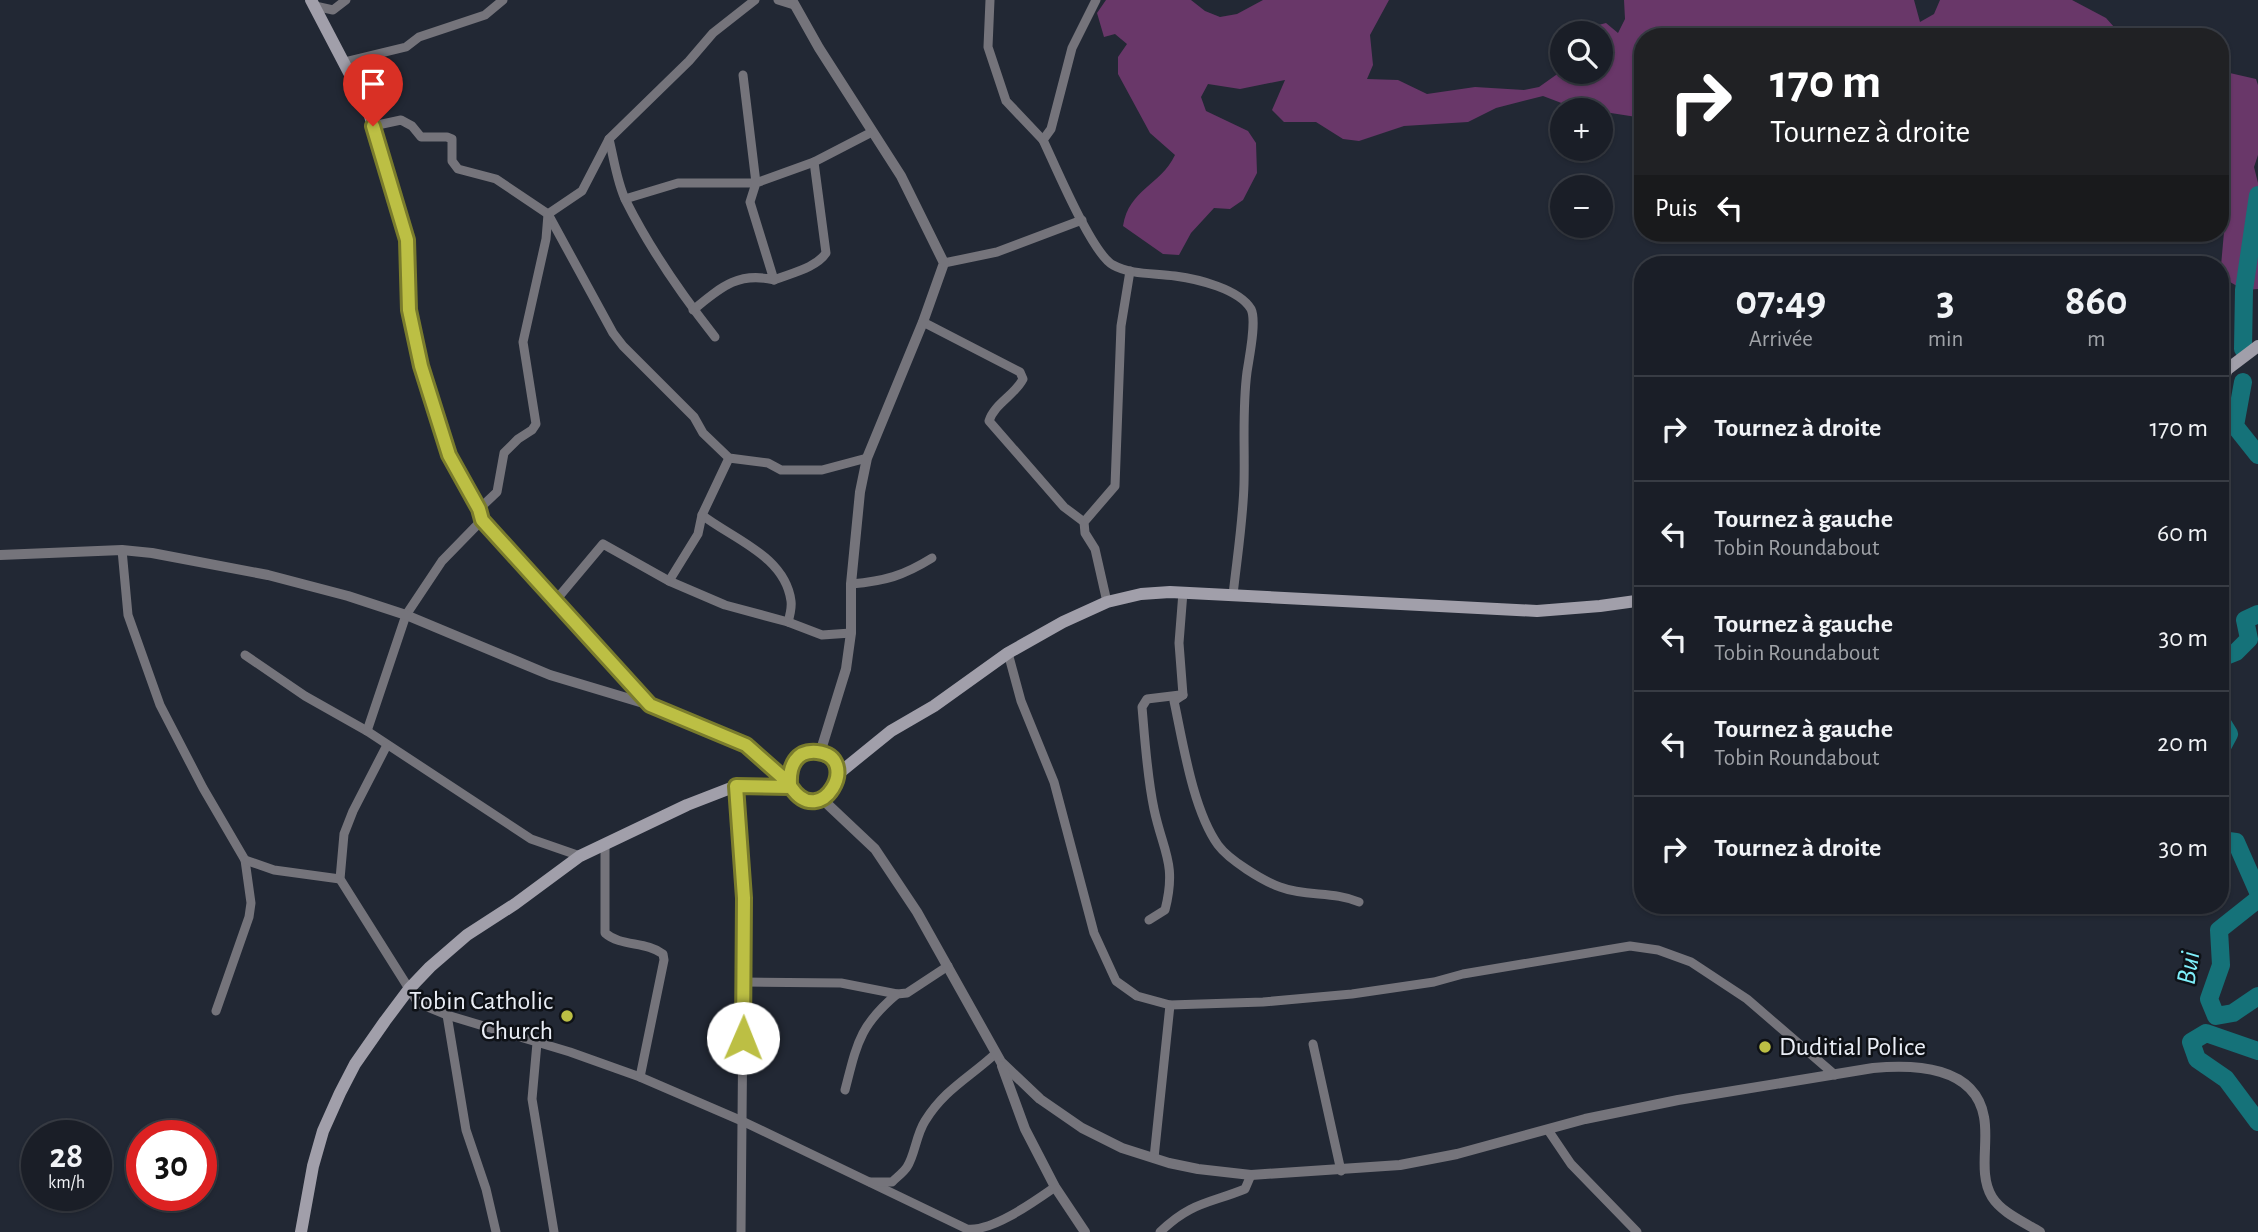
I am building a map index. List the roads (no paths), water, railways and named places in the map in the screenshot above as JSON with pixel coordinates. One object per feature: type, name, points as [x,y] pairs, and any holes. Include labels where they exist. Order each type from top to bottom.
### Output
[{"type":"main road","points":[[313,3],[368,109],[407,240],[409,310],[421,366],[449,455],[481,515],[650,705],[746,745],[804,799],[822,799],[834,789],[838,774],[891,731],[934,706],[1008,653],[1063,622],[1107,602],[1141,594],[1183,592],[1537,611],[1634,601]]},
{"type":"main road","points":[[2229,368],[2258,346]]},
{"type":"main road","points":[[791,785],[789,771],[795,759],[807,752],[820,752],[832,760],[838,774]]},
{"type":"main road","points":[[301,1232],[313,1166],[323,1130],[355,1065],[409,989],[467,935],[580,856],[687,805],[736,786],[791,785]]},
{"type":"street","points":[[313,3],[332,9],[346,0]]},
{"type":"street","points":[[344,62],[406,47],[419,37],[485,15],[503,0]]},
{"type":"street","points":[[548,214],[582,191],[609,139],[689,61],[713,33],[755,0]]},
{"type":"street","points":[[778,0],[793,3],[901,176],[944,263],[923,322],[867,458],[860,492],[851,584],[851,633],[846,669],[820,752]]},
{"type":"street","points":[[990,0],[988,47],[1006,101],[1043,141],[1101,253],[1111,264],[1130,271],[1178,276],[1227,290],[1242,298],[1253,312],[1243,396],[1244,483],[1233,595]]},
{"type":"street","points":[[1043,141],[1051,129],[1072,48],[1096,0]]},
{"type":"street","points":[[743,75],[756,183],[750,202],[774,279]]},
{"type":"street","points":[[373,126],[401,120],[412,126],[421,137],[452,139],[452,161],[458,169],[496,179],[548,214],[618,339],[694,417],[703,433],[729,458],[768,463],[781,470],[822,470],[867,458]]},
{"type":"street","points":[[625,199],[678,183],[756,183],[814,162],[872,132]]},
{"type":"street","points":[[609,139],[625,199],[657,255],[693,310],[715,337]]},
{"type":"street","points":[[693,310],[734,280],[760,276],[774,279],[822,260],[827,253],[814,162]]},
{"type":"street","points":[[367,731],[406,615],[442,561],[497,492],[504,453],[536,424],[523,342],[546,239],[548,214]]},
{"type":"street","points":[[944,263],[997,252],[1082,220]]},
{"type":"street","points":[[1107,602],[1097,557],[1085,533],[1084,522],[1115,486],[1121,326],[1130,271]]},
{"type":"street","points":[[923,322],[1020,372],[1023,379],[991,414],[989,421],[1064,507],[1084,522]]},
{"type":"street","points":[[669,582],[698,534],[702,515],[729,458]]},
{"type":"street","points":[[702,515],[767,559],[782,575],[792,603],[788,622]]},
{"type":"street","points":[[556,600],[603,544],[669,582],[725,605],[788,622],[822,635],[851,633]]},
{"type":"street","points":[[122,550],[128,615],[160,705],[203,788],[245,860],[251,903],[249,917],[216,1011]]},
{"type":"street","points":[[0,555],[122,550],[152,553],[268,575],[348,596],[406,615],[550,675],[650,705]]},
{"type":"street","points":[[851,584],[882,581],[898,576],[932,558]]},
{"type":"street","points":[[1183,592],[1179,643],[1183,695]]},
{"type":"street","points":[[1008,653],[1021,701],[1054,782],[1094,933],[1116,981],[1137,996],[1170,1005],[1263,1002],[1352,994],[1434,982],[1489,969],[1630,946],[1658,950],[1691,962],[1747,999],[1835,1075]]},
{"type":"street","points":[[245,656],[305,696],[367,731],[531,839],[580,856]]},
{"type":"street","points":[[1183,695],[1174,701],[1182,740],[1202,812],[1219,847],[1242,865],[1280,887],[1304,894],[1347,897],[1359,902]]},
{"type":"street","points":[[1149,920],[1165,910],[1171,871],[1147,767],[1142,707],[1147,699],[1183,695]]},
{"type":"street","points":[[387,745],[344,834],[341,879],[418,1003],[447,1015],[640,1077],[742,1121],[930,1213],[976,1231],[1028,1206],[1055,1187]]},
{"type":"street","points":[[736,786],[744,898],[741,1232]]},
{"type":"street","points":[[822,799],[875,849],[917,912],[998,1058],[1025,1129],[1055,1187],[1085,1232]]},
{"type":"street","points":[[605,845],[605,933],[618,940],[657,949],[663,954],[664,960],[640,1077]]},
{"type":"street","points":[[245,860],[274,870],[341,879]]},
{"type":"street","points":[[744,982],[841,983],[897,994],[907,993],[948,966]]},
{"type":"street","points":[[845,1090],[858,1039],[881,1007],[897,994]]},
{"type":"street","points":[[1154,1158],[1170,1005]]},
{"type":"street","points":[[447,1015],[466,1130],[496,1232]]},
{"type":"street","points":[[537,1043],[532,1099],[555,1232]]},
{"type":"street","points":[[1313,1044],[1341,1171]]},
{"type":"street","points":[[998,1058],[1040,1099],[1082,1128],[1122,1147],[1198,1169],[1251,1175],[1400,1165],[1457,1154],[1585,1119],[1678,1100],[1900,1065],[1927,1067],[1946,1074],[1974,1091],[1984,1116],[1990,1194],[2008,1212],[2039,1232]]},
{"type":"street","points":[[869,1182],[892,1182],[908,1166],[923,1123],[936,1104],[950,1088],[998,1058]]},
{"type":"street","points":[[1548,1130],[1571,1164],[1636,1232]]},
{"type":"street","points":[[1160,1232],[1190,1208],[1245,1189],[1251,1175]]},
{"type":"waterway","name":"Bui","points":[[2243,349],[2244,290],[2258,195]]},
{"type":"waterway","name":"Bui","points":[[2243,382],[2235,426],[2258,455]]},
{"type":"waterway","name":"Bui","points":[[2229,655],[2236,652],[2249,639],[2245,620],[2258,614]]},
{"type":"waterway","name":"Bui","points":[[2229,841],[2236,842],[2258,892]]},
{"type":"waterway","name":"Bui","points":[[2258,899],[2219,930],[2221,965],[2209,999],[2216,1016],[2233,1013],[2258,996]]},
{"type":"waterway","name":"Bui","points":[[2258,1051],[2206,1033],[2191,1042],[2197,1059],[2226,1079],[2258,1122]]},
{"type":"place","name":"Tobin Catholic Church","points":[[567,1016]]},
{"type":"place","name":"Duditial Police","points":[[1765,1047]]}]
